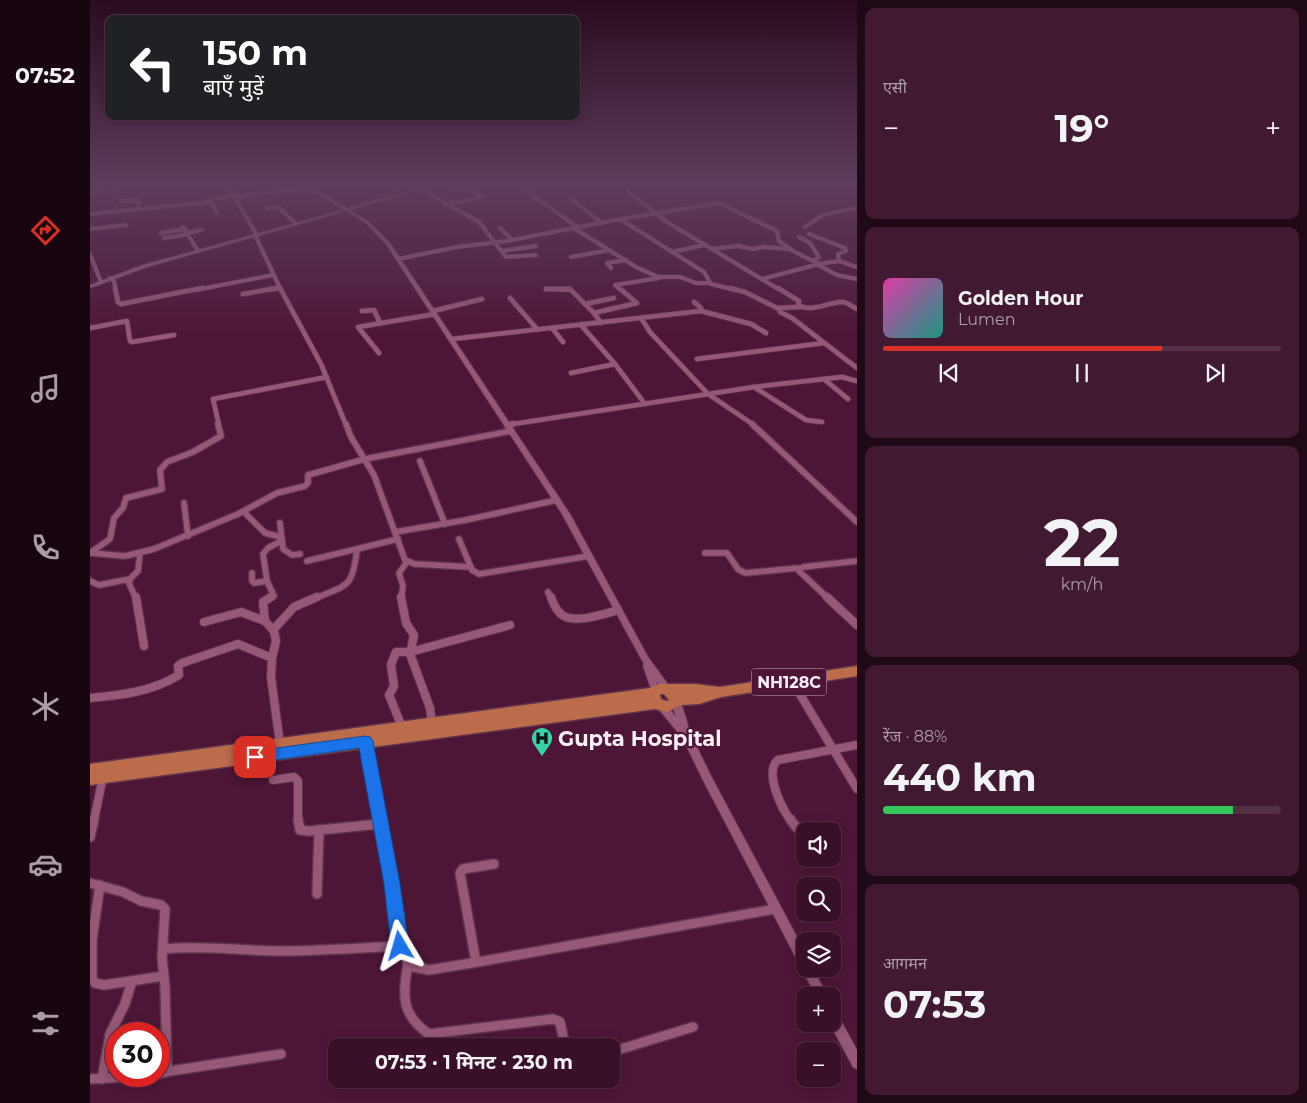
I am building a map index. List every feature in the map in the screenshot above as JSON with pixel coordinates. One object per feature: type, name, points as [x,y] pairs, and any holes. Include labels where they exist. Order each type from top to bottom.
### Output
[{"type":"highway","name":"NH128C","points":[[90,770],[432,723],[664,697],[699,699],[721,692],[857,671]]},
{"type":"highway","name":"NH128C","points":[[96,778],[664,697]]},
{"type":"street","points":[[164,238],[175,234]]},
{"type":"street","points":[[188,234],[198,251]]},
{"type":"street","points":[[380,234],[434,312],[557,500],[686,735],[707,779],[796,947]]},
{"type":"street","points":[[488,234],[508,258],[536,255]]},
{"type":"street","points":[[506,234],[512,240]]},
{"type":"street","points":[[398,259],[457,247],[541,234]]},
{"type":"street","points":[[586,234],[626,260],[660,278]]},
{"type":"street","points":[[644,234],[706,273],[710,283]]},
{"type":"street","points":[[687,234],[798,301],[798,305],[801,307]]},
{"type":"street","points":[[778,234],[778,240],[790,249],[813,260],[818,265],[837,275],[857,279]]},
{"type":"street","points":[[810,234],[845,248],[846,251],[838,254],[839,261]]},
{"type":"street","points":[[90,287],[145,266],[256,235],[273,275],[311,343],[347,429],[382,492],[407,562]]},
{"type":"street","points":[[799,238],[810,242],[816,250],[819,257],[813,260]]},
{"type":"street","points":[[672,252],[704,245]]},
{"type":"street","points":[[502,251],[536,246]]},
{"type":"street","points":[[711,249],[736,246],[753,249],[764,247],[790,249]]},
{"type":"street","points":[[571,257],[610,250]]},
{"type":"street","points":[[90,254],[101,282]]},
{"type":"street","points":[[612,268],[608,263],[626,260]]},
{"type":"street","points":[[762,279],[839,261],[857,267]]},
{"type":"street","points":[[110,278],[114,281],[118,302],[121,304],[273,275]]},
{"type":"street","points":[[594,313],[637,304],[615,285],[680,277],[696,283],[710,283],[745,292],[779,308],[822,307],[843,302],[857,309]]},
{"type":"street","points":[[243,294],[280,288]]},
{"type":"street","points":[[546,289],[570,289],[601,322]]},
{"type":"street","points":[[510,298],[537,329]]},
{"type":"street","points":[[585,304],[614,298]]},
{"type":"street","points":[[379,353],[358,327],[434,312],[482,299]]},
{"type":"street","points":[[605,300],[613,309]]},
{"type":"street","points":[[694,302],[701,308],[701,311]]},
{"type":"street","points":[[779,308],[780,312],[791,317],[857,368]]},
{"type":"street","points":[[362,312],[374,310],[380,323]]},
{"type":"street","points":[[452,339],[701,311],[712,316],[756,325],[766,333]]},
{"type":"street","points":[[641,318],[654,336],[708,394],[758,428],[857,522]]},
{"type":"street","points":[[90,328],[127,321],[131,342],[174,335]]},
{"type":"street","points":[[581,325],[615,364],[645,404]]},
{"type":"street","points":[[552,328],[563,342]]},
{"type":"street","points":[[697,359],[824,344]]},
{"type":"street","points":[[570,373],[615,364]]},
{"type":"street","points":[[90,553],[117,557],[140,554],[244,512],[277,493],[307,485],[308,475],[312,473],[365,459],[509,428],[708,394],[846,377],[857,381]]},
{"type":"street","points":[[90,553],[110,539],[114,518],[123,508],[126,498],[162,489],[164,486],[160,470],[165,464],[198,450],[221,436],[213,399],[327,378]]},
{"type":"street","points":[[824,379],[848,398]]},
{"type":"street","points":[[754,387],[806,420],[822,422]]},
{"type":"street","points":[[420,461],[445,524]]},
{"type":"street","points":[[395,532],[445,524],[557,500]]},
{"type":"street","points":[[184,503],[188,536]]},
{"type":"street","points":[[244,512],[265,534],[281,539]]},
{"type":"street","points":[[280,523],[283,548],[288,554],[300,554]]},
{"type":"street","points":[[265,621],[263,602],[274,596],[267,581],[263,554],[281,539]]},
{"type":"street","points":[[307,561],[398,539]]},
{"type":"street","points":[[459,539],[470,567],[479,574],[589,556]]},
{"type":"street","points":[[273,630],[294,607],[351,582],[358,550]]},
{"type":"street","points":[[705,554],[727,553],[740,571],[745,573],[857,561]]},
{"type":"street","points":[[90,581],[99,585],[130,579],[138,572],[140,554]]},
{"type":"street","points":[[407,562],[470,567]]},
{"type":"street","points":[[407,562],[399,573],[403,586],[401,598],[406,623],[414,635],[410,652],[430,708],[432,723]]},
{"type":"street","points":[[798,568],[800,573],[836,603],[857,625]]},
{"type":"street","points":[[252,573],[252,581],[254,583],[267,581]]},
{"type":"street","points":[[130,579],[130,586],[137,600],[144,646]]},
{"type":"street","points":[[548,592],[560,614],[568,618],[580,618],[618,610]]},
{"type":"street","points":[[204,622],[241,612],[265,621],[273,630],[276,641],[272,658],[272,690],[280,744]]},
{"type":"street","points":[[402,728],[390,695],[394,686],[391,665],[396,652],[410,652],[510,626]]},
{"type":"street","points":[[90,698],[148,691],[177,676],[180,673],[178,666],[182,663],[232,645],[244,645],[272,658]]},
{"type":"street","points":[[792,681],[857,789]]},
{"type":"street","points":[[664,697],[686,735]]},
{"type":"street","points":[[365,741],[392,884],[400,946],[408,963],[413,967],[428,970],[662,932],[776,909]]},
{"type":"street","points":[[796,827],[782,810],[771,768],[778,760],[857,745]]},
{"type":"street","points":[[273,780],[294,777],[298,781],[299,828],[303,831],[380,824]]},
{"type":"street","points":[[90,837],[96,778]]},
{"type":"street","points":[[317,894],[319,830]]},
{"type":"street","points":[[476,962],[460,873],[463,869],[494,864]]},
{"type":"street","points":[[164,976],[104,985],[95,983],[92,978],[95,884],[123,892],[141,901],[164,906],[166,913],[163,949],[164,976],[166,1022]]},
{"type":"street","points":[[163,949],[192,946],[210,949],[281,951],[400,946]]},
{"type":"street","points":[[408,963],[403,995],[405,1004],[413,1022],[429,1034],[554,1019],[560,1022],[563,1038]]},
{"type":"street","points":[[102,1078],[110,1034],[120,1016],[132,981]]},
{"type":"street","points":[[620,1049],[693,1027]]},
{"type":"street","points":[[841,1032],[857,1063]]},
{"type":"street","points":[[170,1071],[281,1054]]},
{"type":"street","points":[[90,1079],[105,1078]]},
{"type":"place","name":"Gupta Hospital","points":[[542,757]]},
{"type":"route","points":[[255,757],[365,741],[392,884],[400,946]]}]
